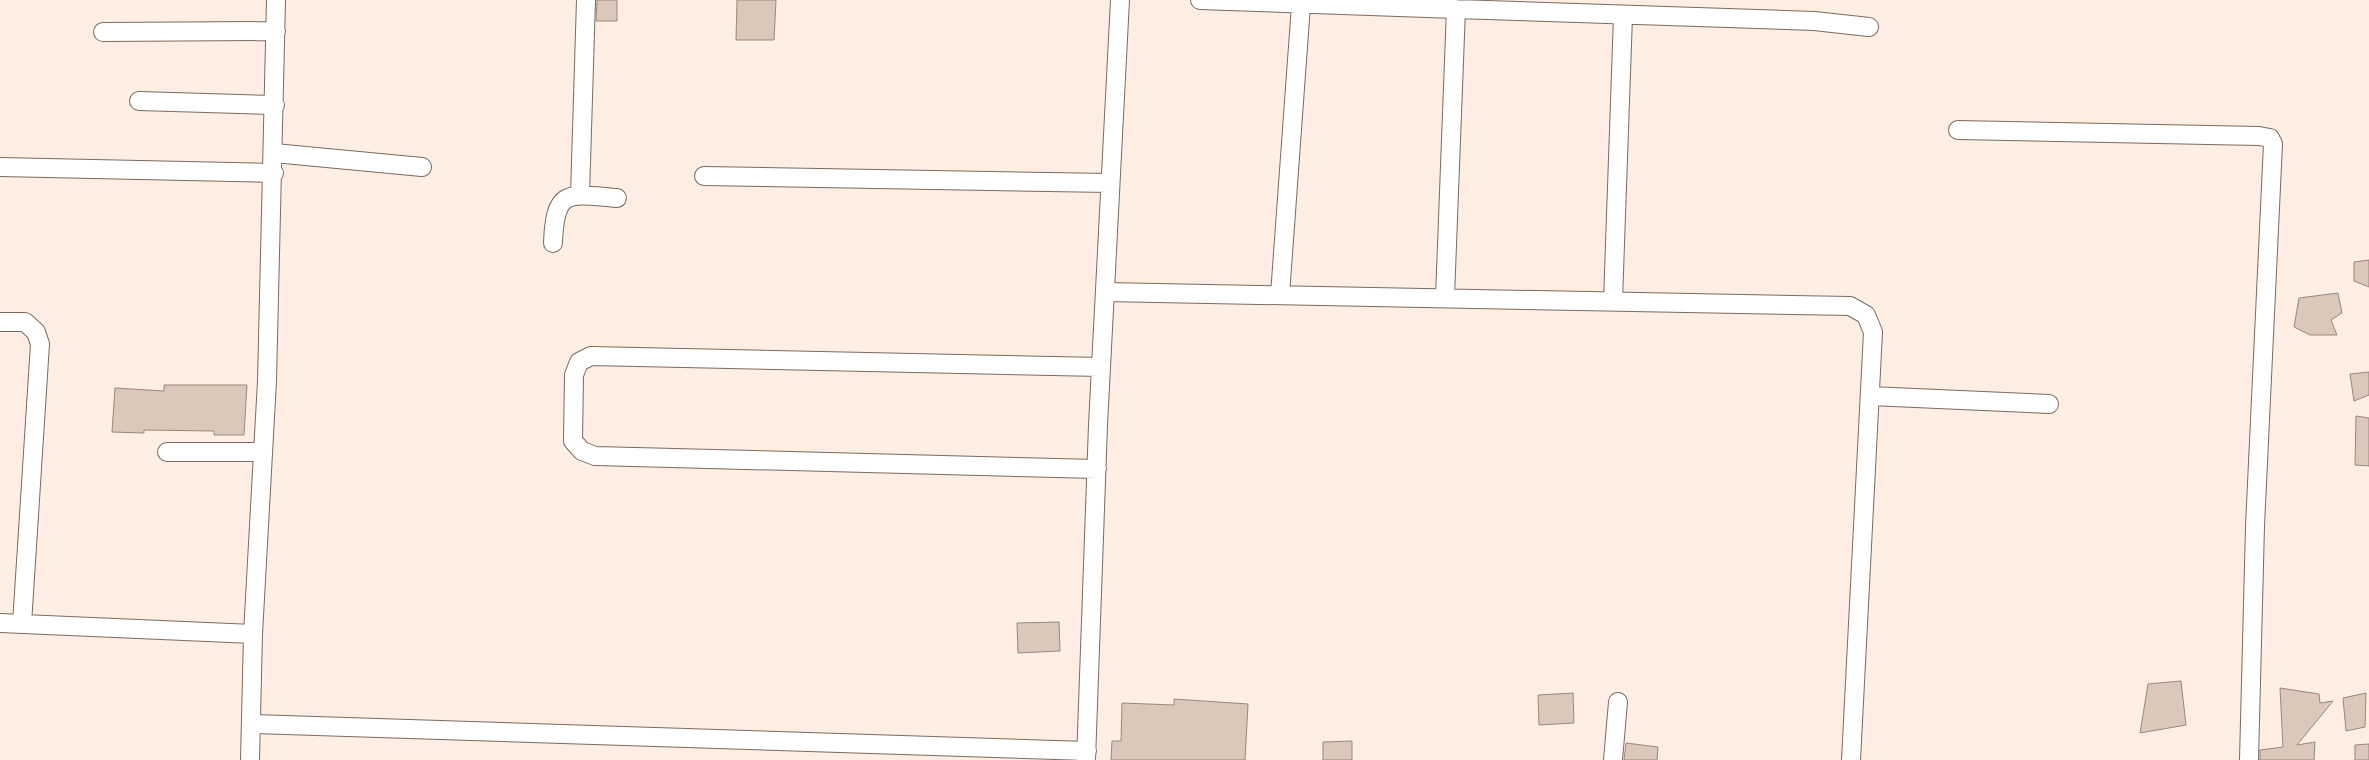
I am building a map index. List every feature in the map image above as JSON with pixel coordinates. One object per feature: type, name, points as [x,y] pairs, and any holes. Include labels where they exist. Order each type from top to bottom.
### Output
[{"type":"street","points":[[250,760],[253,634],[263,452],[274,173],[276,0]]},
{"type":"street","points":[[580,195],[586,0]]},
{"type":"street","points":[[251,724],[1086,755],[1105,292],[1120,0]]},
{"type":"street","points":[[1200,0],[1301,5],[1814,21],[1869,27]]},
{"type":"street","points":[[1280,295],[1301,5]]},
{"type":"street","points":[[1446,297],[1456,9]]},
{"type":"street","points":[[1613,301],[1623,16]]},
{"type":"street","points":[[103,32],[276,31]]},
{"type":"street","points":[[139,101],[274,105]]},
{"type":"street","points":[[1958,130],[2259,136],[2270,138],[2273,144],[2255,526],[2249,760]]},
{"type":"street","points":[[274,153],[422,167]]},
{"type":"street","points":[[0,167],[274,173]]},
{"type":"street","points":[[704,176],[1110,183]]},
{"type":"street","points":[[553,243],[554,216],[559,205],[568,197],[580,195],[617,198]]},
{"type":"street","points":[[1105,292],[1850,306],[1866,316],[1873,332],[1851,760]]},
{"type":"street","points":[[0,322],[25,322],[36,332],[40,344],[22,624]]},
{"type":"street","points":[[1098,469],[595,456],[582,451],[573,441],[574,375],[579,362],[591,356],[1102,367]]},
{"type":"street","points":[[1870,396],[2049,404]]},
{"type":"street","points":[[167,452],[263,452]]},
{"type":"street","points":[[0,624],[253,634]]},
{"type":"street","points":[[1613,760],[1618,702]]},
{"type":"building","points":[[597,0],[617,0],[617,21],[596,21]]},
{"type":"building","points":[[737,0],[776,0],[774,40],[736,40]]},
{"type":"building","points":[[2369,260],[2369,287],[2354,281],[2354,262]]},
{"type":"building","points":[[2338,293],[2342,313],[2331,320],[2337,335],[2310,335],[2294,327],[2299,298]]},
{"type":"building","points":[[2369,372],[2369,395],[2354,401],[2350,374]]},
{"type":"building","points":[[164,385],[247,385],[244,435],[214,435],[214,431],[144,430],[144,433],[112,432],[115,388],[164,391]]},
{"type":"building","points":[[2356,416],[2369,418],[2369,466],[2355,465]]},
{"type":"building","points":[[1059,622],[1060,651],[1018,653],[1017,623]]},
{"type":"building","points":[[2181,681],[2186,725],[2140,733],[2148,684]]},
{"type":"building","points":[[2280,688],[2319,694],[2320,703],[2333,701],[2297,745],[2315,742],[2314,760],[2260,760],[2260,750],[2283,747]]},
{"type":"building","points":[[1573,693],[1574,723],[1539,725],[1538,695]]},
{"type":"building","points":[[2366,693],[2365,727],[2346,731],[2343,698]]},
{"type":"building","points":[[1174,699],[1248,704],[1245,760],[1111,760],[1112,741],[1121,741],[1122,703],[1174,705]]},
{"type":"building","points":[[1352,741],[1352,760],[1323,760],[1323,742]]},
{"type":"building","points":[[1626,743],[1658,747],[1657,760],[1624,760]]},
{"type":"building","points":[[2369,744],[2369,760],[2355,760],[2355,745]]}]
